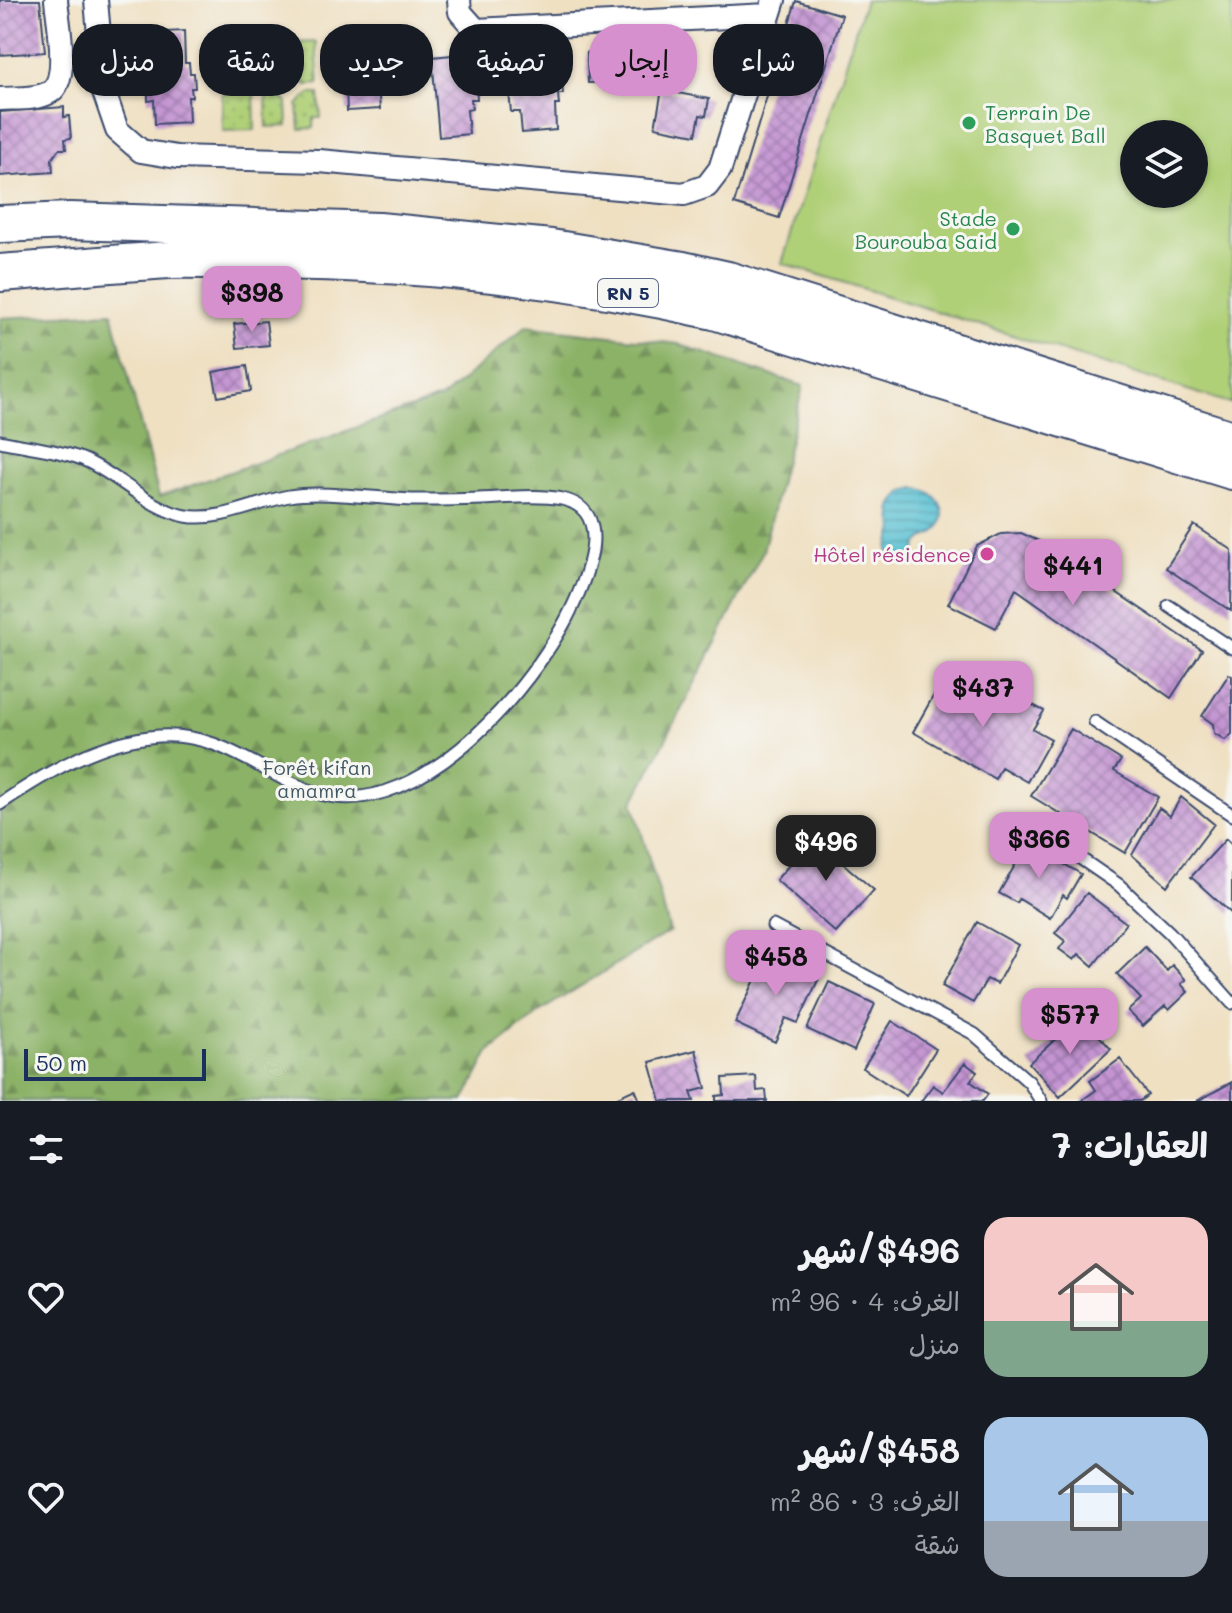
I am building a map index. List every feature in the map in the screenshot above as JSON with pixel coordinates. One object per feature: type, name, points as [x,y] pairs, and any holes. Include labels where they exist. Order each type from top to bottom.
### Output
[{"type":"main road","name":"RN 5","points":[[0,224],[70,221],[379,231],[551,248],[683,270],[728,280],[1232,439]]},
{"type":"main road","name":"RN 5","points":[[0,273],[170,260],[344,261],[454,268],[543,279],[714,311],[1232,471]]},
{"type":"street","points":[[0,99],[41,96],[53,90],[62,75],[56,0]]},
{"type":"street","points":[[96,0],[104,92],[117,130],[141,151],[177,157],[333,162],[684,194],[707,186],[720,169],[771,8],[476,30],[460,12],[459,0]]},
{"type":"lane","points":[[0,441],[80,458],[163,508],[188,517],[212,515],[292,496],[414,500],[534,497],[561,499],[578,505],[591,519],[594,542],[588,570],[569,616],[544,658],[513,698],[470,740],[428,773],[394,787],[350,798],[323,795],[292,783],[235,751],[203,739],[161,736],[120,741],[34,781],[0,804]]},
{"type":"lane","points":[[1169,606],[1232,648]]},
{"type":"lane","points":[[1095,722],[1232,815]]},
{"type":"lane","points":[[1045,834],[1119,885],[1170,933],[1232,1003]]},
{"type":"lane","points":[[773,926],[974,1034],[1029,1082],[1041,1101]]},
{"type":"green space","name":"Stade Bourouba Said","points":[[865,0],[1232,0],[1232,404],[782,263]]},
{"type":"green space","points":[[316,42],[319,84],[307,85],[304,82],[304,43]]},
{"type":"green space","points":[[309,94],[319,94],[321,118],[314,118],[314,128],[300,129],[298,105]]},
{"type":"green space","points":[[222,96],[254,96],[255,130],[223,131]]},
{"type":"green space","points":[[266,96],[280,96],[287,103],[288,126],[267,127]]},
{"type":"green space","name":"Forêt kifan amamra","points":[[112,312],[159,497],[443,397],[526,326],[678,344],[803,386],[763,551],[633,803],[670,931],[539,1012],[489,1052],[464,1101],[0,1101],[0,318]]},
{"type":"water","points":[[916,488],[935,497],[943,516],[937,530],[920,542],[912,558],[902,561],[891,557],[888,550],[894,529],[891,507],[903,491]]},
{"type":"building","points":[[0,0],[40,0],[45,52],[0,55]]},
{"type":"building","points":[[796,1],[842,15],[824,73],[824,24],[789,24]]},
{"type":"building","points":[[183,31],[185,63],[189,63],[190,73],[194,73],[195,88],[191,88],[192,97],[188,97],[189,122],[155,124],[154,100],[148,101],[148,96],[183,96]]},
{"type":"building","points":[[589,52],[589,83],[588,83]]},
{"type":"building","points":[[449,55],[449,96],[477,96],[477,99],[471,99],[472,109],[467,110],[469,134],[439,137],[433,57]]},
{"type":"building","points":[[346,96],[379,96],[380,109],[347,111]]},
{"type":"building","points":[[509,96],[558,96],[559,105],[555,105],[556,130],[522,133],[520,112],[511,112]]},
{"type":"building","points":[[661,96],[709,99],[706,116],[700,115],[696,135],[655,127]]},
{"type":"building","points":[[767,96],[817,96],[779,218],[734,204]]},
{"type":"building","points":[[64,107],[64,117],[69,116],[71,138],[65,139],[66,149],[59,149],[52,159],[53,172],[0,176],[0,112]]},
{"type":"building","points":[[266,321],[269,345],[237,348],[234,324]]},
{"type":"building","points":[[247,366],[251,391],[218,397],[213,372]]},
{"type":"building","points":[[1194,525],[1232,550],[1231,611],[1166,568]]},
{"type":"building","points":[[1021,533],[1043,543],[1202,650],[1171,698],[1016,589],[996,628],[948,604],[977,546],[1001,534]]},
{"type":"building","points":[[948,670],[1019,709],[1023,700],[1044,711],[1033,729],[1051,739],[1027,782],[1001,767],[995,779],[913,732]]},
{"type":"building","points":[[1229,674],[1232,676],[1232,734],[1225,740],[1214,733],[1213,724],[1202,716]]},
{"type":"building","points":[[1071,729],[1121,760],[1114,771],[1158,797],[1125,853],[1031,796]]},
{"type":"building","points":[[1181,797],[1214,824],[1167,886],[1132,855],[1159,808],[1170,816]]},
{"type":"building","points":[[838,837],[851,848],[840,861],[874,890],[836,933],[776,880],[812,839],[825,851]]},
{"type":"building","points":[[1030,839],[1043,846],[1040,850],[1081,874],[1067,898],[1063,895],[1050,918],[1019,899],[1017,903],[999,893]]},
{"type":"building","points":[[1226,839],[1232,845],[1232,914],[1191,877]]},
{"type":"building","points":[[1087,893],[1126,923],[1093,966],[1079,954],[1074,960],[1059,949],[1065,941],[1055,933]]},
{"type":"building","points":[[977,922],[1018,945],[997,984],[987,979],[973,1003],[942,986]]},
{"type":"building","points":[[1145,947],[1167,971],[1172,965],[1186,980],[1181,984],[1188,992],[1169,1010],[1165,1006],[1143,1026],[1128,1011],[1141,999],[1117,974]]},
{"type":"building","points":[[767,954],[819,978],[798,1023],[786,1018],[775,1042],[735,1023]]},
{"type":"building","points":[[829,982],[875,1004],[854,1051],[807,1029]]},
{"type":"building","points":[[1081,1016],[1111,1049],[1060,1097],[1029,1063]]},
{"type":"building","points":[[892,1021],[936,1049],[906,1096],[863,1068]]},
{"type":"building","points":[[696,1050],[706,1088],[691,1092],[694,1101],[661,1101],[650,1062]]},
{"type":"building","points":[[1120,1059],[1148,1095],[1140,1101],[1081,1101],[1096,1090],[1090,1081]]},
{"type":"building","points":[[965,1063],[977,1072],[970,1081],[988,1094],[983,1101],[921,1101],[933,1085],[943,1092]]},
{"type":"building","points":[[756,1076],[757,1091],[766,1090],[767,1101],[716,1101],[716,1096],[724,1095],[723,1078]]},
{"type":"building","points":[[1232,1082],[1232,1101],[1197,1101]]},
{"type":"building","points":[[635,1089],[640,1101],[609,1101]]},
{"type":"place","name":"Terrain De Basquet Ball","points":[[969,123]]},
{"type":"place","name":"Stade Bourouba Said","points":[[1013,229]]},
{"type":"place","name":"Hôtel résidence","points":[[987,554]]}]
